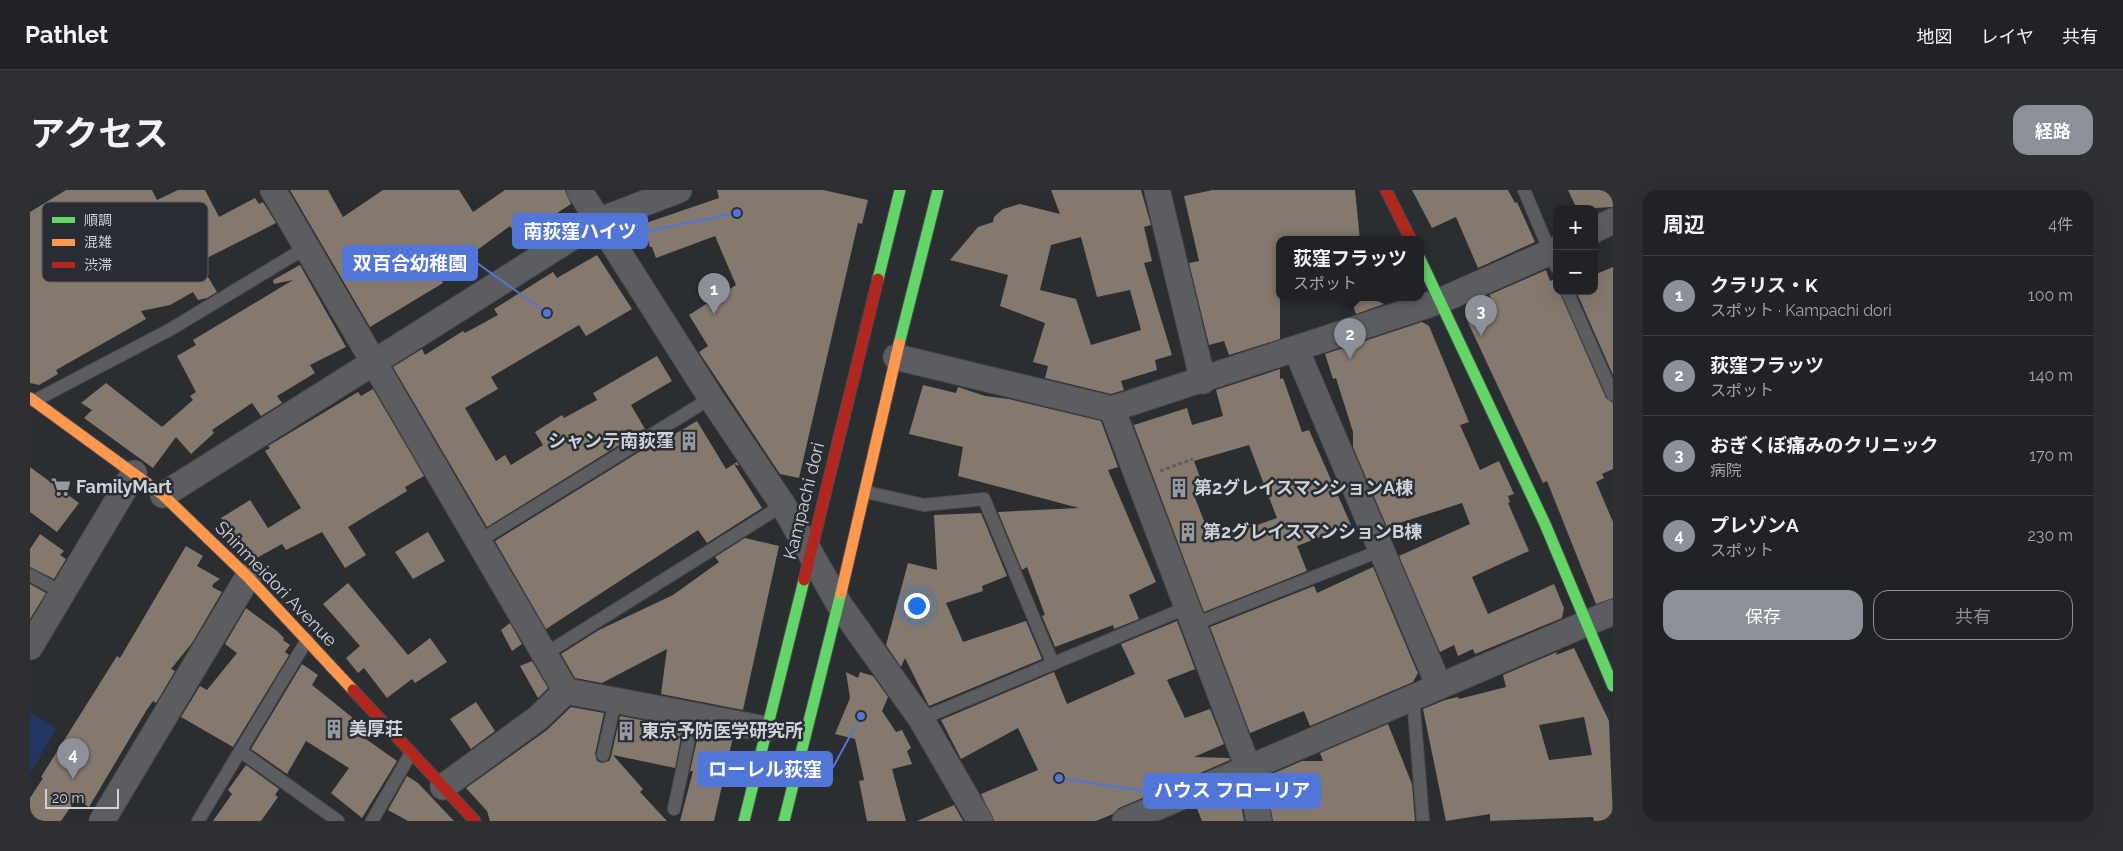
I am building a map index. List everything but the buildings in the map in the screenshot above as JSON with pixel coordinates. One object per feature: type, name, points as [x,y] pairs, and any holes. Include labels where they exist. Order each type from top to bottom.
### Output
[{"type":"main road","name":"Kampachi dori","points":[[744,821],[900,190]]},
{"type":"main road","points":[[784,821],[866,492],[896,357],[938,190]]},
{"type":"main road","points":[[1386,190],[1409,236]]},
{"type":"main road","points":[[1424,267],[1588,624],[1613,686]]},
{"type":"main road","name":"Shinmeidori Avenue","points":[[32,400],[163,495],[248,577],[471,819]]},
{"type":"street","points":[[273,190],[566,691],[766,729]]},
{"type":"street","points":[[579,190],[711,398],[783,505],[838,604],[921,719],[980,821]]},
{"type":"street","points":[[163,495],[598,221],[679,190]]},
{"type":"street","points":[[1157,190],[1202,380]]},
{"type":"street","points":[[1598,228],[1613,221]]},
{"type":"street","points":[[896,357],[1112,409],[1440,301],[1553,256]]},
{"type":"street","points":[[1296,349],[1439,686]]},
{"type":"street","points":[[1112,409],[1249,770],[1259,821]]},
{"type":"street","points":[[30,647],[134,473]]},
{"type":"street","points":[[102,821],[248,577]]},
{"type":"street","points":[[1125,821],[1249,770],[1413,697],[1613,612]]},
{"type":"street","points":[[443,787],[538,718],[566,691]]},
{"type":"lane","points":[[1524,190],[1553,254]]},
{"type":"lane","points":[[32,400],[171,329],[307,248]]},
{"type":"lane","points":[[1569,295],[1613,396]]},
{"type":"lane","points":[[479,541],[711,398]]},
{"type":"lane","points":[[866,492],[924,505],[984,499],[1053,664]]},
{"type":"lane","points":[[545,654],[783,505]]},
{"type":"lane","points":[[921,719],[1053,664],[1382,550]]},
{"type":"lane","points":[[30,575],[62,593]]},
{"type":"lane","points":[[198,821],[307,640]]},
{"type":"lane","points":[[1413,697],[1422,821]]},
{"type":"lane","points":[[603,755],[616,701]]},
{"type":"lane","points":[[674,809],[694,715]]},
{"type":"lane","points":[[240,751],[338,821]]},
{"type":"lane","points":[[372,821],[412,753]]},
{"type":"path","points":[[1151,474],[1192,459]]},
{"type":"shaded area","points":[[30,713],[56,728],[31,773],[30,772]]},
{"type":"traffic: fast","points":[[878,279],[900,190]]},
{"type":"traffic: fast","points":[[899,344],[938,190]]},
{"type":"traffic: fast","points":[[1424,267],[1545,524],[1613,686]]},
{"type":"traffic: fast","points":[[744,821],[804,580]]},
{"type":"traffic: fast","points":[[784,821],[841,593]]},
{"type":"traffic: slow","points":[[841,593],[899,344]]},
{"type":"traffic: slow","points":[[30,398],[163,495],[248,577],[353,690]]},
{"type":"traffic: jam","points":[[1386,190],[1409,236]]},
{"type":"traffic: jam","points":[[804,580],[878,279]]},
{"type":"traffic: jam","points":[[353,690],[475,821]]},
{"type":"place","name":"南荻窪ハイツ","points":[[737,213]]},
{"type":"place","name":"双百合幼稚園","points":[[547,313]]},
{"type":"place","name":"クラリス・K","points":[[714,314]]},
{"type":"place","name":"おぎくぼ痛みのクリニック","points":[[1481,336]]},
{"type":"place","name":"荻窪フラッツ","points":[[1350,359]]},
{"type":"place","name":"シャンテ南荻窪","points":[[689,441]]},
{"type":"place","name":"FamilyMart","points":[[61,487]]},
{"type":"place","name":"第2グレイスマンションA棟","points":[[1179,488]]},
{"type":"place","name":"第2グレイスマンションB棟","points":[[1188,532]]},
{"type":"place","name":"ローレル荻窪","points":[[861,716]]},
{"type":"place","name":"美厚荘","points":[[334,729]]},
{"type":"place","name":"東京予防医学研究所","points":[[626,731]]},
{"type":"place","name":"ハウス フローリア","points":[[1059,778]]},
{"type":"place","name":"プレゾンA","points":[[73,779]]}]
